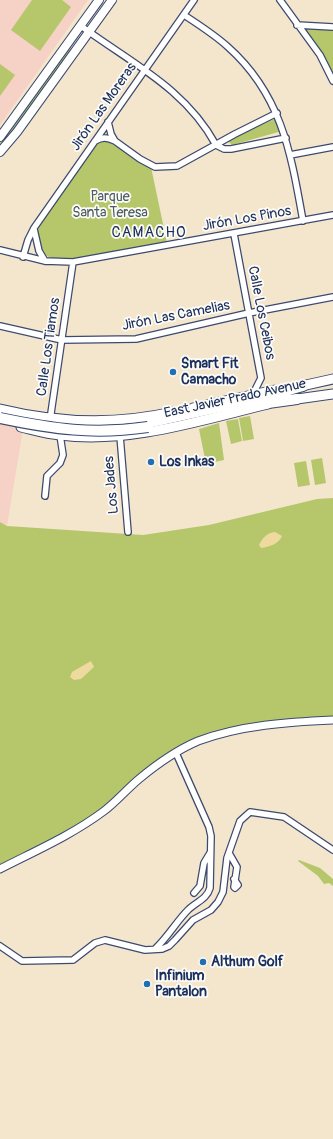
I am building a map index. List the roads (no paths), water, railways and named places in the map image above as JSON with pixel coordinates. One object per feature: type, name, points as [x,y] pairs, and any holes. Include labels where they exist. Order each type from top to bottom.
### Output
[{"type":"highway","points":[[0,412],[76,425],[147,425],[264,397],[303,386]]},
{"type":"highway","points":[[0,418],[43,427],[75,431],[114,431],[260,404],[297,399]]},
{"type":"main road","points":[[0,137],[99,0]]},
{"type":"main road","points":[[0,152],[17,132],[112,0]]},
{"type":"main road","points":[[89,14],[91,19],[98,19]]},
{"type":"main road","points":[[66,47],[71,46],[77,50]]},
{"type":"main road","name":"East Javier Prado Avenue","points":[[0,409],[51,419],[97,422],[138,419],[253,394],[303,386],[333,379]]},
{"type":"main road","name":"East Javier Prado Avenue","points":[[0,422],[60,435],[98,437],[120,436],[160,429],[297,399],[333,394]]},
{"type":"street","name":"Jirón Las Moreras","points":[[23,257],[28,240],[34,228],[194,0]]},
{"type":"street","points":[[280,0],[320,55],[333,80]]},
{"type":"street","points":[[184,15],[221,41],[244,62],[262,87],[277,113],[286,138],[303,221]]},
{"type":"street","points":[[297,25],[333,27]]},
{"type":"street","points":[[81,26],[177,94],[196,114],[216,144],[230,149],[286,138]]},
{"type":"street","points":[[94,142],[100,138],[108,138],[151,165],[166,168],[177,166],[277,113]]},
{"type":"street","points":[[108,121],[110,134],[115,141]]},
{"type":"street","points":[[290,155],[333,147]]},
{"type":"street","name":"Jirón Los Pinos","points":[[0,250],[23,257],[45,261],[73,262],[333,215]]},
{"type":"street","points":[[34,228],[36,240],[45,261]]},
{"type":"street","name":"Calle Los Ceibos","points":[[234,234],[261,378],[253,394]]},
{"type":"street","name":"Calle Los Tiamos","points":[[44,432],[49,426],[51,419],[73,262]]},
{"type":"street","name":"Jirón Las Camelias","points":[[0,326],[62,340],[136,339],[249,313],[333,297]]},
{"type":"street","points":[[45,496],[47,476],[57,466],[62,455],[60,435]]},
{"type":"street","name":"Los Jades","points":[[120,436],[128,532]]},
{"type":"street","points":[[0,869],[80,827],[104,811],[139,779],[176,753],[198,742],[230,731],[304,721],[333,720]]},
{"type":"street","points":[[155,949],[168,937],[189,909],[208,894],[210,878],[210,827],[176,753]]},
{"type":"street","points":[[0,946],[16,958],[30,962],[73,960],[99,941],[105,940],[145,950],[169,946],[187,925],[211,910],[218,902],[224,886],[229,853],[240,821],[250,812],[258,811],[284,817],[333,850]]},
{"type":"street","points":[[194,893],[200,886],[204,863],[210,853]]},
{"type":"street","points":[[229,853],[237,867],[234,879]]},
{"type":"place","name":"Smart Fit Camacho","points":[[173,372]]},
{"type":"place","name":"Los Inkas","points":[[151,462]]},
{"type":"place","name":"Althum Golf","points":[[203,962]]},
{"type":"place","name":"Infinium Pantalon","points":[[147,984]]},
{"type":"district","name":"CAMACHO","points":[[149,233]]},
{"type":"park label","name":"Parque Santa Teresa","points":[[110,206]]}]
